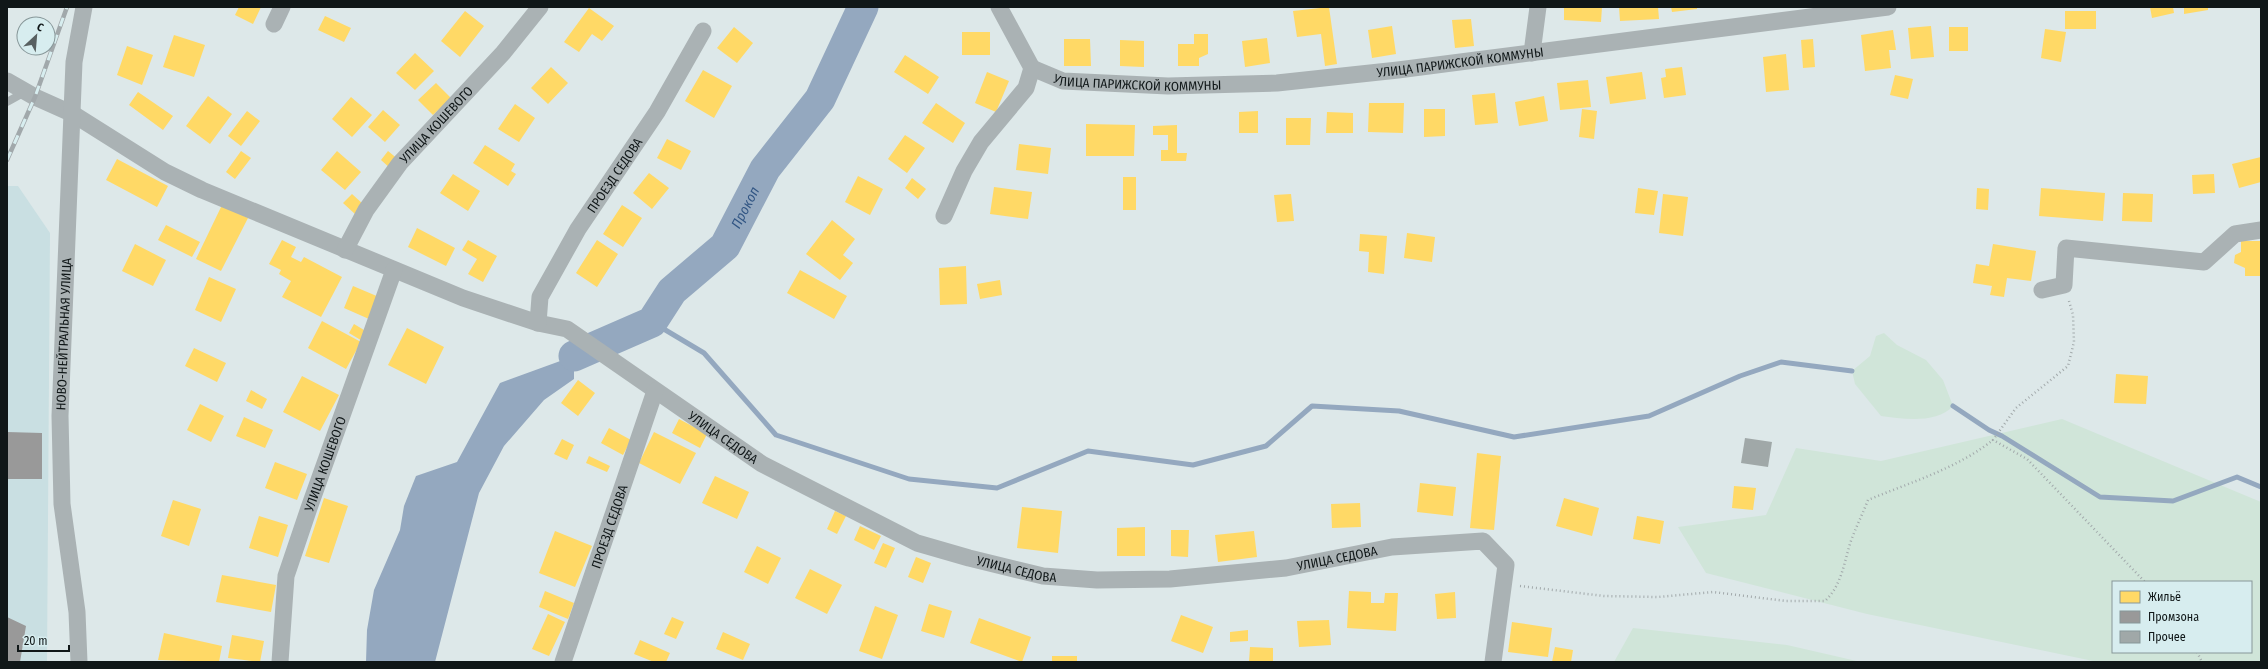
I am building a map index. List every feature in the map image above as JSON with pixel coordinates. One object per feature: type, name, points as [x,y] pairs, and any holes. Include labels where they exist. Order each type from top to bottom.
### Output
[{"type":"street","name":"НОВО-НЕЙТРАЛЬНАЯ УЛИЦА","points":[[79,662],[77,612],[62,504],[60,416],[74,62],[84,7]]},
{"type":"street","points":[[274,24],[282,7]]},
{"type":"street","name":"УЛИЦА КОШЕВОГО","points":[[344,250],[366,210],[400,163],[504,53],[540,7]]},
{"type":"street","points":[[944,216],[964,171],[981,142],[1026,88],[1032,68],[999,7]]},
{"type":"street","points":[[1532,53],[1538,7]]},
{"type":"street","name":"УЛИЦА ПАРИЖСКОЙ КОММУНЫ","points":[[1032,68],[1063,81],[1168,86],[1262,83],[1398,70],[1888,7]]},
{"type":"street","name":"ПРОЕЗД СЕДОВА","points":[[538,323],[540,297],[578,229],[657,112],[703,31]]},
{"type":"street","points":[[7,81],[25,92],[73,114],[171,175],[202,190],[463,298],[538,323]]},
{"type":"street","points":[[2042,290],[2064,285],[2066,248],[2204,262],[2235,234],[2261,230]]},
{"type":"street","name":"УЛИЦА КОШЕВОГО","points":[[280,662],[286,576],[394,270]]},
{"type":"street","name":"УЛИЦА СЕДОВА","points":[[538,323],[567,329],[762,464],[917,543],[969,558],[1043,576],[1097,580],[1170,579],[1286,568],[1392,547],[1483,541],[1506,565],[1504,584]]},
{"type":"street","name":"ПРОЕЗД СЕДОВА","points":[[563,662],[655,391]]},
{"type":"street","points":[[1493,662],[1504,584]]},
{"type":"lane","points":[[7,102],[25,92]]},
{"type":"path","points":[[1504,584],[1604,596],[1658,597],[1712,592],[1786,601],[1825,601],[1831,595],[1842,573],[1852,538],[1868,500],[1939,472],[1974,455],[1993,440],[2016,408],[2068,366],[2074,342],[2073,315],[2064,285]]},
{"type":"path","points":[[1993,440],[2027,459],[2144,581]]},
{"type":"path","points":[[2198,653],[2202,662]]},
{"type":"shaded area","points":[[7,186],[18,186],[50,233],[47,662],[7,662]]},
{"type":"green space","points":[[1884,333],[1897,345],[1926,360],[1943,380],[1953,406],[1938,416],[1929,418],[1909,419],[1881,416],[1855,384],[1852,371],[1870,356],[1876,336]]},
{"type":"green space","points":[[2062,419],[2261,502],[2261,662],[2098,662],[1867,614],[1706,573],[1678,527],[1766,515],[1796,448],[1881,461]]},
{"type":"green space","points":[[1633,628],[1787,645],[1861,662],[1614,662]]},
{"type":"water","points":[[574,356],[574,379],[544,400],[504,446],[479,493],[435,662],[366,662],[367,630],[374,590],[400,530],[404,506],[416,476],[457,462],[500,383]]},
{"type":"building: Жильё","points":[[239,7],[261,7],[253,24],[235,15]]},
{"type":"building: Жильё","points":[[1329,7],[1337,64],[1325,66],[1321,34],[1297,37],[1293,11]]},
{"type":"building: Жильё","points":[[1564,7],[1602,7],[1601,22],[1564,20]]},
{"type":"building: Жильё","points":[[1619,7],[1658,7],[1659,19],[1620,21]]},
{"type":"building: Жильё","points":[[1671,7],[1697,7],[1697,9],[1672,12]]},
{"type":"building: Жильё","points":[[2150,7],[2173,7],[2174,13],[2152,18]]},
{"type":"building: Жильё","points":[[2184,7],[2208,7],[2208,10],[2184,14]]},
{"type":"building: Жильё","points":[[589,8],[614,26],[602,41],[592,34],[579,52],[564,42]]},
{"type":"building: Жильё","points":[[465,11],[484,26],[460,57],[441,41]]},
{"type":"building: Жильё","points":[[2065,11],[2096,11],[2096,29],[2065,29]]},
{"type":"building: Жильё","points":[[325,16],[351,28],[344,42],[318,30]]},
{"type":"building: Жильё","points":[[1471,19],[1474,46],[1455,48],[1452,20]]},
{"type":"building: Жильё","points":[[1392,26],[1396,54],[1372,58],[1368,30]]},
{"type":"building: Жильё","points":[[1931,26],[1934,57],[1911,59],[1908,28]]},
{"type":"building: Жильё","points":[[734,27],[753,43],[737,63],[717,48]]},
{"type":"building: Жильё","points":[[1949,27],[1968,27],[1968,51],[1949,51]]},
{"type":"building: Жильё","points":[[2045,29],[2066,32],[2061,62],[2041,58]]},
{"type":"building: Жильё","points":[[1893,30],[1896,50],[1889,50],[1891,68],[1865,71],[1861,35]]},
{"type":"building: Жильё","points":[[962,32],[990,32],[990,55],[962,55]]},
{"type":"building: Жильё","points":[[1194,34],[1208,34],[1208,54],[1199,58],[1199,66],[1178,66],[1178,44],[1194,44]]},
{"type":"building: Жильё","points":[[174,35],[205,45],[194,77],[163,67]]},
{"type":"building: Жильё","points":[[1267,38],[1270,63],[1245,67],[1242,41]]},
{"type":"building: Жильё","points":[[1064,39],[1090,39],[1091,66],[1064,66]]},
{"type":"building: Жильё","points":[[1813,39],[1815,67],[1803,68],[1801,40]]},
{"type":"building: Жильё","points":[[1120,40],[1144,41],[1144,67],[1120,66]]},
{"type":"building: Жильё","points":[[127,46],[153,55],[142,85],[117,75]]},
{"type":"building: Жильё","points":[[415,53],[434,71],[415,90],[396,73]]},
{"type":"building: Жильё","points":[[1786,54],[1789,90],[1766,92],[1763,57]]},
{"type":"building: Жильё","points":[[905,55],[939,77],[928,94],[894,72]]},
{"type":"building: Жильё","points":[[551,67],[568,83],[548,104],[531,88]]},
{"type":"building: Жильё","points":[[1682,67],[1686,95],[1664,98],[1661,78],[1666,77],[1665,69]]},
{"type":"building: Жильё","points":[[703,70],[732,86],[714,118],[685,101]]},
{"type":"building: Жильё","points":[[987,72],[1009,81],[996,112],[975,103]]},
{"type":"building: Жильё","points":[[1642,72],[1646,99],[1610,104],[1606,77]]},
{"type":"building: Жильё","points":[[1895,75],[1913,79],[1908,99],[1890,95]]},
{"type":"building: Жильё","points":[[1588,80],[1591,107],[1560,110],[1557,83]]},
{"type":"building: Жильё","points":[[436,83],[451,98],[433,115],[418,100]]},
{"type":"building: Жильё","points":[[138,92],[173,116],[163,130],[129,105]]},
{"type":"building: Жильё","points":[[1495,93],[1498,123],[1475,125],[1472,95]]},
{"type":"building: Жильё","points":[[208,96],[232,114],[210,144],[186,126]]},
{"type":"building: Жильё","points":[[1544,96],[1548,121],[1519,126],[1515,102]]},
{"type":"building: Жильё","points":[[351,97],[372,115],[352,137],[332,119]]},
{"type":"building: Жильё","points":[[936,103],[965,123],[953,143],[922,123]]},
{"type":"building: Жильё","points":[[1369,103],[1404,103],[1403,133],[1368,132]]},
{"type":"building: Жильё","points":[[515,104],[535,118],[519,142],[498,129]]},
{"type":"building: Жильё","points":[[1424,109],[1445,109],[1445,136],[1424,137]]},
{"type":"building: Жильё","points":[[1582,109],[1597,111],[1594,139],[1579,137]]},
{"type":"building: Жильё","points":[[383,110],[400,125],[385,142],[368,127]]},
{"type":"building: Жильё","points":[[247,111],[260,121],[241,146],[228,136]]},
{"type":"building: Жильё","points":[[1258,111],[1258,133],[1239,133],[1239,112]]},
{"type":"building: Жильё","points":[[1327,112],[1353,113],[1353,133],[1326,133]]},
{"type":"building: Жильё","points":[[1286,118],[1311,118],[1310,145],[1286,145]]},
{"type":"building: Жильё","points":[[1086,124],[1135,125],[1134,156],[1086,156]]},
{"type":"building: Жильё","points":[[1177,125],[1177,153],[1187,153],[1186,161],[1161,161],[1161,150],[1168,150],[1168,135],[1153,135],[1153,126]]},
{"type":"building: Жильё","points":[[905,135],[925,148],[907,173],[888,159]]},
{"type":"building: Жильё","points":[[667,139],[691,151],[681,170],[657,158]]},
{"type":"building: Жильё","points":[[1019,144],[1051,148],[1048,174],[1016,170]]},
{"type":"building: Жильё","points":[[485,145],[515,164],[511,171],[516,174],[508,186],[473,163]]},
{"type":"building: Жильё","points":[[241,151],[251,158],[235,179],[226,172]]},
{"type":"building: Жильё","points":[[337,151],[361,172],[345,190],[321,170]]},
{"type":"building: Жильё","points":[[388,151],[399,160],[391,169],[381,160]]},
{"type":"building: Жильё","points":[[2261,157],[2261,182],[2239,188],[2232,164]]},
{"type":"building: Жильё","points":[[117,159],[168,186],[157,207],[106,180]]},
{"type":"building: Жильё","points":[[649,173],[669,188],[652,209],[633,193]]},
{"type":"building: Жильё","points":[[453,174],[480,191],[468,211],[440,193]]},
{"type":"building: Жильё","points":[[2214,174],[2215,193],[2193,194],[2192,175]]},
{"type":"building: Жильё","points":[[858,176],[883,189],[870,215],[845,202]]},
{"type":"building: Жильё","points":[[1123,177],[1136,177],[1136,210],[1123,210]]},
{"type":"building: Жильё","points":[[912,178],[926,189],[918,199],[905,188]]},
{"type":"building: Жильё","points":[[994,187],[1032,192],[1028,219],[990,214]]},
{"type":"building: Жильё","points":[[1638,188],[1658,191],[1654,215],[1635,213]]},
{"type":"building: Жильё","points":[[1977,188],[1989,189],[1988,210],[1976,209]]},
{"type":"building: Жильё","points":[[2041,188],[2105,193],[2103,221],[2039,216]]},
{"type":"building: Жильё","points":[[2123,193],[2153,194],[2152,222],[2122,221]]},
{"type":"building: Жильё","points":[[352,194],[363,204],[355,214],[343,203]]},
{"type":"building: Жильё","points":[[1291,194],[1294,221],[1277,222],[1274,195]]},
{"type":"building: Жильё","points":[[1663,194],[1688,197],[1683,236],[1659,233]]},
{"type":"building: Жильё","points":[[222,205],[248,218],[221,271],[196,259]]},
{"type":"building: Жильё","points":[[622,205],[642,218],[623,247],[603,234]]},
{"type":"building: Жильё","points":[[832,220],[855,239],[843,255],[853,263],[840,280],[806,254]]},
{"type":"building: Жильё","points":[[166,225],[200,242],[192,257],[158,240]]},
{"type":"building: Жильё","points":[[417,228],[455,248],[446,266],[408,247]]},
{"type":"building: Жильё","points":[[1407,233],[1435,237],[1432,262],[1404,258]]},
{"type":"building: Жильё","points":[[1360,234],[1387,236],[1384,274],[1368,272],[1369,252],[1359,251]]},
{"type":"building: Жильё","points":[[282,240],[296,247],[291,257],[301,262],[304,257],[342,277],[321,317],[282,297],[291,281],[279,274],[281,270],[269,264]]},
{"type":"building: Жильё","points":[[468,240],[497,256],[483,282],[468,274],[477,259],[462,250]]},
{"type":"building: Жильё","points":[[597,240],[618,254],[597,287],[576,273]]},
{"type":"building: Жильё","points":[[2241,241],[2261,241],[2261,276],[2245,276],[2245,268],[2234,263],[2235,255],[2241,252]]},
{"type":"building: Жильё","points":[[135,244],[166,260],[153,286],[122,271]]},
{"type":"building: Жильё","points":[[1993,244],[2036,251],[2031,281],[2007,278],[2004,297],[1990,295],[1992,286],[1973,283],[1976,264],[1989,266]]},
{"type":"building: Жильё","points":[[966,266],[967,304],[940,305],[939,268]]},
{"type":"building: Жильё","points":[[800,270],[847,296],[834,319],[787,293]]},
{"type":"building: Жильё","points":[[209,277],[236,289],[221,322],[195,310]]},
{"type":"building: Жильё","points":[[1000,280],[1002,295],[980,299],[977,284]]},
{"type":"building: Жильё","points":[[353,286],[379,297],[369,319],[344,308]]},
{"type":"building: Жильё","points":[[322,321],[361,342],[346,369],[308,348]]},
{"type":"building: Жильё","points":[[354,324],[369,333],[364,342],[349,333]]},
{"type":"building: Жильё","points":[[407,328],[444,347],[426,384],[388,365]]},
{"type":"building: Жильё","points":[[194,348],[226,363],[217,382],[185,366]]},
{"type":"building: Жильё","points":[[2116,374],[2148,376],[2146,404],[2114,403]]},
{"type":"building: Жильё","points":[[302,376],[339,395],[320,431],[283,412]]},
{"type":"building: Жильё","points":[[578,380],[595,393],[578,416],[561,403]]},
{"type":"building: Жильё","points":[[251,390],[267,399],[262,409],[246,401]]},
{"type":"building: Жильё","points":[[200,404],[224,416],[211,442],[187,430]]},
{"type":"building: Жильё","points":[[244,417],[273,430],[265,448],[236,436]]},
{"type":"building: Жильё","points":[[679,419],[707,434],[700,448],[672,433]]},
{"type":"building: Жильё","points":[[609,428],[631,440],[623,455],[601,443]]},
{"type":"building: Жильё","points":[[654,432],[696,453],[680,484],[639,463]]},
{"type":"building: Жильё","points":[[562,439],[574,445],[567,460],[554,454]]},
{"type":"building: Жильё","points":[[1477,453],[1501,456],[1494,530],[1470,528]]},
{"type":"building: Жильё","points":[[589,456],[610,466],[607,472],[586,463]]},
{"type":"building: Жильё","points":[[275,462],[307,474],[297,500],[265,488]]},
{"type":"building: Жильё","points":[[715,476],[749,492],[737,519],[702,503]]},
{"type":"building: Жильё","points":[[1420,483],[1456,487],[1453,516],[1417,512]]},
{"type":"building: Жильё","points":[[1734,486],[1756,488],[1753,510],[1732,508]]},
{"type":"building: Жильё","points":[[324,498],[348,506],[329,563],[305,556]]},
{"type":"building: Жильё","points":[[1564,498],[1599,508],[1592,536],[1556,526]]},
{"type":"building: Жильё","points":[[173,500],[201,509],[189,546],[161,536]]},
{"type":"building: Жильё","points":[[1360,503],[1361,527],[1332,528],[1331,504]]},
{"type":"building: Жильё","points":[[1022,507],[1062,511],[1058,553],[1017,548]]},
{"type":"building: Жильё","points":[[835,511],[846,516],[837,534],[827,529]]},
{"type":"building: Жильё","points":[[259,516],[288,525],[278,557],[249,548]]},
{"type":"building: Жильё","points":[[1637,516],[1664,521],[1660,544],[1633,539]]},
{"type":"building: Жильё","points":[[860,526],[881,536],[874,550],[854,540]]},
{"type":"building: Жильё","points":[[1145,527],[1145,556],[1117,556],[1117,528]]},
{"type":"building: Жильё","points":[[1171,530],[1189,530],[1188,557],[1171,556]]},
{"type":"building: Жильё","points":[[555,531],[592,546],[575,587],[539,573]]},
{"type":"building: Жильё","points":[[1254,531],[1257,557],[1218,562],[1215,535]]},
{"type":"building: Жильё","points":[[883,543],[895,548],[886,568],[874,563]]},
{"type":"building: Жильё","points":[[757,546],[781,558],[768,584],[744,572]]},
{"type":"building: Жильё","points":[[916,557],[931,563],[923,583],[908,577]]},
{"type":"building: Жильё","points":[[810,569],[842,585],[827,614],[795,598]]},
{"type":"building: Жильё","points":[[222,575],[276,585],[271,612],[216,602]]},
{"type":"building: Жильё","points":[[545,591],[574,603],[568,619],[539,607]]},
{"type":"building: Жильё","points":[[1349,591],[1371,592],[1371,603],[1384,603],[1385,593],[1398,593],[1396,631],[1347,628]]},
{"type":"building: Жильё","points":[[1455,592],[1456,618],[1437,619],[1435,594]]},
{"type":"building: Жильё","points":[[929,604],[952,611],[944,638],[921,631]]},
{"type":"building: Жильё","points":[[875,606],[898,615],[882,659],[859,651]]},
{"type":"building: Жильё","points":[[548,614],[565,622],[549,656],[532,649]]},
{"type":"building: Жильё","points":[[1181,615],[1213,627],[1203,653],[1171,641]]},
{"type":"building: Жильё","points":[[672,617],[684,622],[676,639],[664,634]]},
{"type":"building: Жильё","points":[[979,618],[1031,637],[1022,662],[970,643]]},
{"type":"building: Жильё","points":[[1329,620],[1331,645],[1299,647],[1297,621]]},
{"type":"building: Жильё","points":[[1512,622],[1552,628],[1548,657],[1508,652]]},
{"type":"building: Жильё","points":[[1248,630],[1248,641],[1230,642],[1230,632]]},
{"type":"building: Жильё","points":[[723,632],[750,644],[743,660],[716,649]]},
{"type":"building: Жильё","points":[[164,633],[222,646],[219,662],[158,660]]},
{"type":"building: Жильё","points":[[232,635],[264,641],[260,662],[228,658]]},
{"type":"building: Жильё","points":[[640,640],[670,653],[666,662],[654,662],[634,654]]},
{"type":"building: Жильё","points":[[1250,647],[1273,648],[1273,662],[1249,662]]},
{"type":"building: Жильё","points":[[1555,647],[1573,650],[1571,662],[1552,662]]},
{"type":"building: Жильё","points":[[1052,656],[1077,656],[1077,662],[1052,662]]},
{"type":"building: Промзона","points":[[7,432],[42,433],[42,479],[7,479]]},
{"type":"building: Промзона","points":[[7,617],[26,626],[20,662],[7,662]]},
{"type":"building: Прочее","points":[[1745,438],[1772,442],[1768,467],[1741,463]]},
{"type":"waterway","name":"Прокоп","points":[[574,356],[652,322],[672,291],[725,246],[765,169],[820,99],[863,7]]},
{"type":"waterway","points":[[652,322],[704,353],[776,435],[909,479],[997,488],[1088,451],[1193,465],[1266,446],[1312,406],[1399,411],[1514,437],[1649,416],[1740,376],[1781,362],[1852,371]]},
{"type":"waterway","points":[[1953,406],[1989,430],[2002,436],[2100,497],[2173,501],[2237,477],[2261,487]]},
{"type":"railway","points":[[7,160],[35,97],[67,7]]}]
